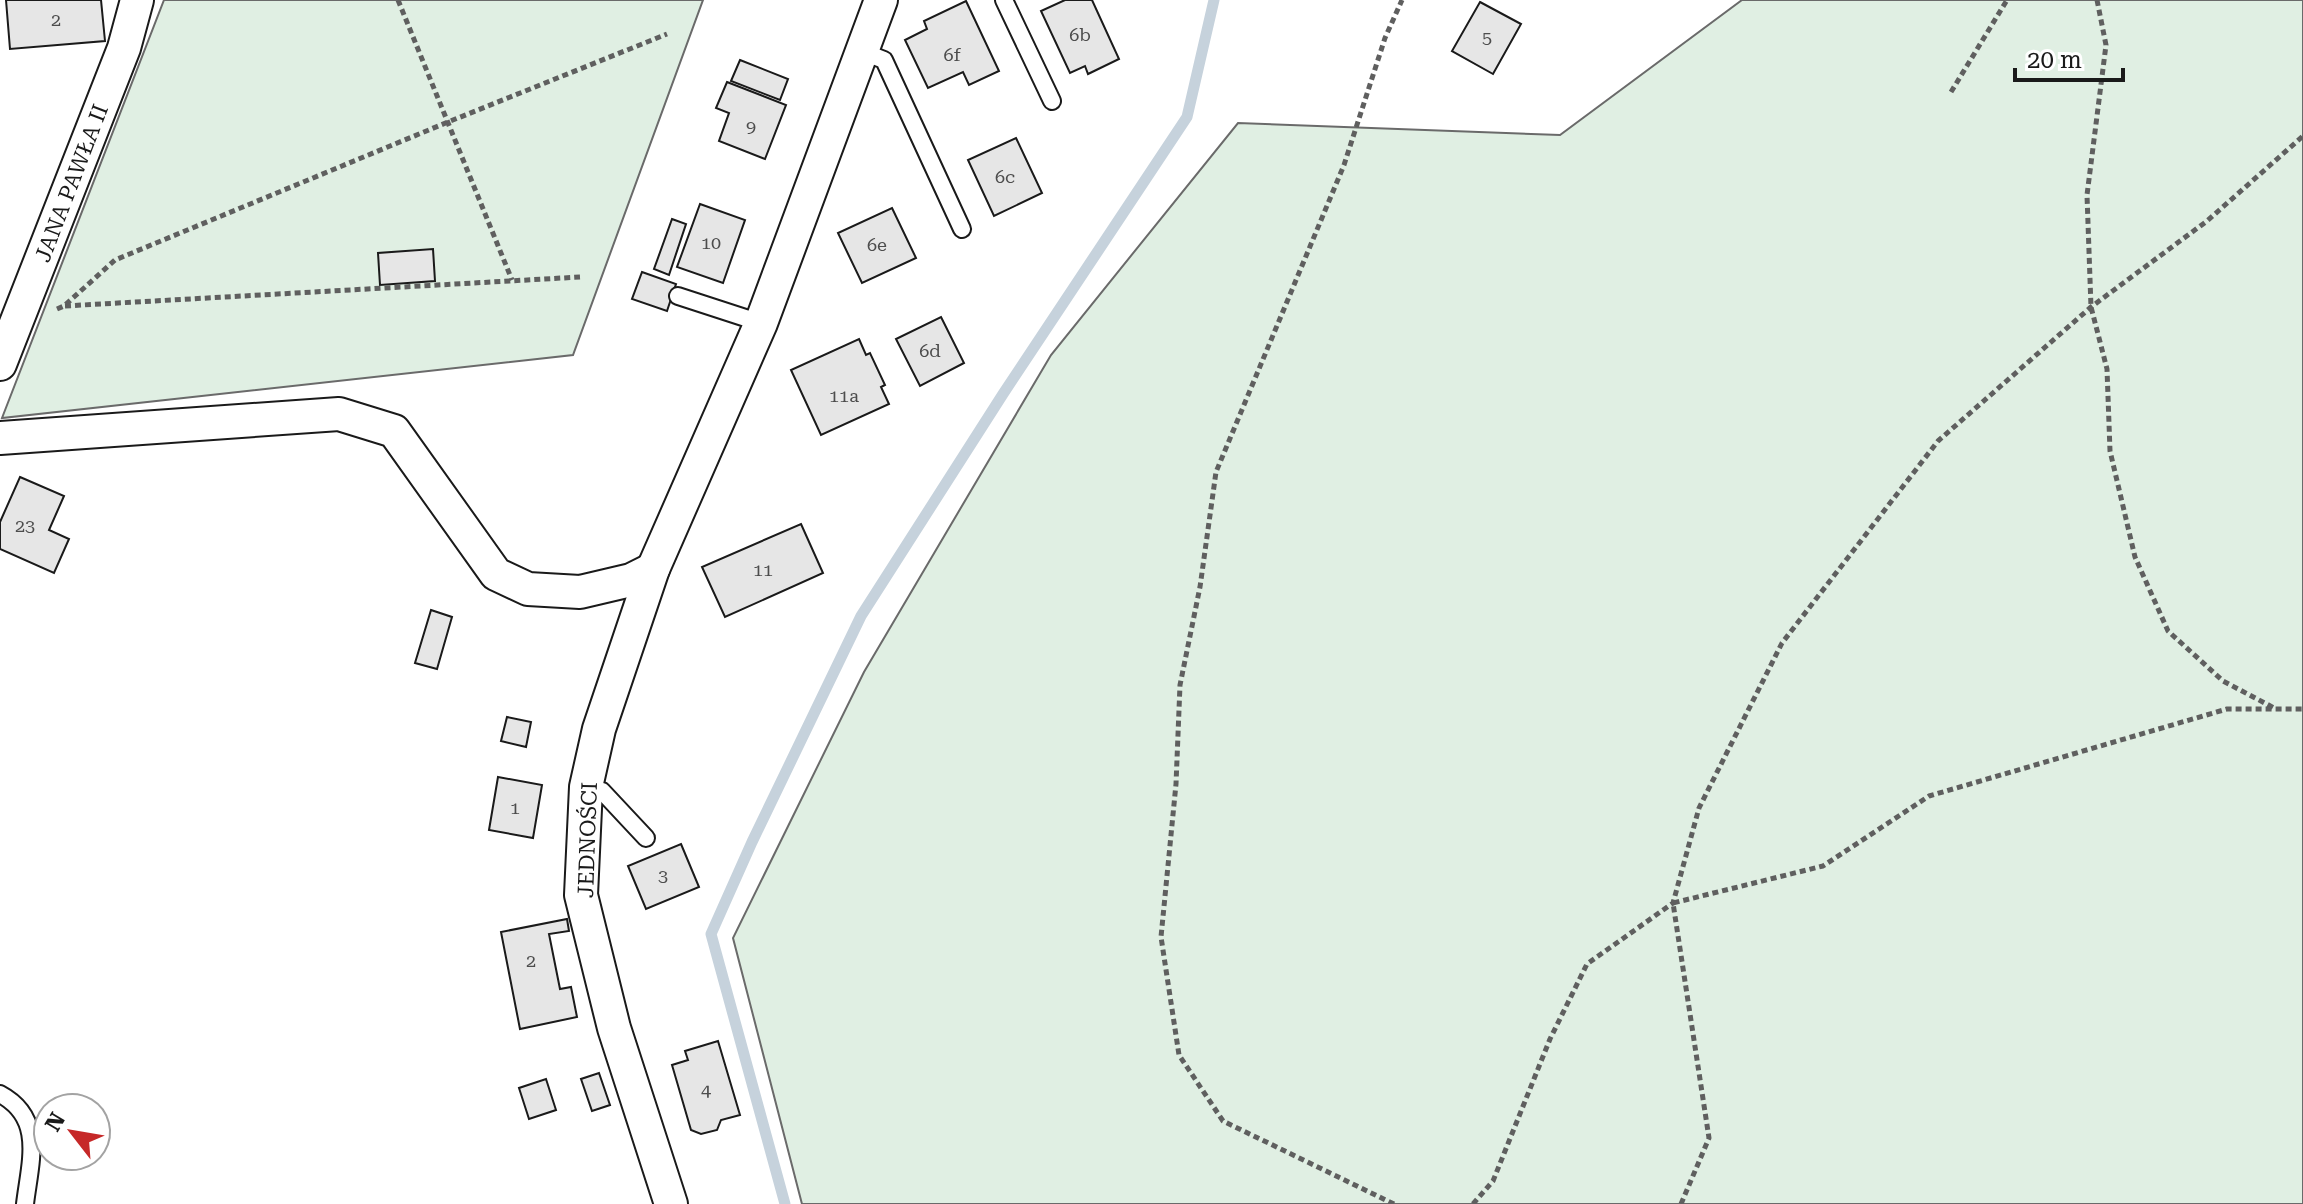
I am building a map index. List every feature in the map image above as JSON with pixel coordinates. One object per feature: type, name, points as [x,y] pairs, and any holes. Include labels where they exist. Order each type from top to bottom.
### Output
[{"type":"street","name":"JANA PAWŁA II","points":[[0,364],[124,48],[137,0]]},
{"type":"street","name":"JEDNOŚCI","points":[[671,1204],[614,1028],[581,895],[586,787],[599,729],[653,569],[761,323],[881,0]]},
{"type":"street","points":[[0,438],[339,414],[394,431],[496,574],[528,589],[580,592],[631,580],[653,569]]},
{"type":"lane","points":[[1004,0],[1052,101]]},
{"type":"lane","points":[[861,51],[884,60],[962,229]]},
{"type":"lane","points":[[678,296],[761,323]]},
{"type":"lane","points":[[586,787],[602,791],[646,838]]},
{"type":"lane","points":[[0,1094],[15,1102],[28,1122],[32,1143],[25,1204]]},
{"type":"path","points":[[398,0],[512,280]]},
{"type":"path","points":[[1394,1204],[1223,1121],[1179,1055],[1161,937],[1176,784],[1180,685],[1200,587],[1216,472],[1344,165],[1385,38],[1402,0]]},
{"type":"path","points":[[1951,92],[2007,0]]},
{"type":"path","points":[[2097,0],[2106,45],[2087,195],[2091,307],[2107,369],[2110,451],[2135,557],[2168,631],[2223,681],[2277,709]]},
{"type":"path","points":[[580,277],[64,306],[115,260],[667,34]]},
{"type":"path","points":[[1681,1204],[1709,1138],[1673,903],[1699,808],[1782,643],[1938,441],[2091,307],[2207,221],[2303,136]]},
{"type":"path","points":[[1473,1204],[1493,1181],[1550,1039],[1587,964],[1673,903],[1823,866],[1929,796],[2227,709],[2303,709]]},
{"type":"green space","points":[[164,0],[703,0],[573,355],[2,418]]},
{"type":"green space","points":[[1742,0],[2303,0],[2303,1204],[802,1204],[733,938],[864,672],[1051,355],[1238,123],[1560,135]]},
{"type":"building","points":[[6,0],[101,0],[105,41],[10,49]]},
{"type":"building","points":[[1065,0],[1092,0],[1119,59],[1088,74],[1085,66],[1070,73],[1041,11]]},
{"type":"building","points":[[966,1],[999,71],[969,85],[963,72],[928,88],[905,40],[927,29],[924,21]]},
{"type":"building","points":[[1480,2],[1521,24],[1493,74],[1452,51]]},
{"type":"building","points":[[740,60],[788,79],[780,100],[731,81]]},
{"type":"building","points":[[727,82],[786,105],[765,159],[719,141],[729,113],[716,108]]},
{"type":"building","points":[[1016,138],[1042,193],[994,216],[968,160]]},
{"type":"building","points":[[700,204],[745,220],[723,283],[677,267]]},
{"type":"building","points":[[892,208],[916,258],[862,283],[838,233]]},
{"type":"building","points":[[672,219],[686,224],[669,275],[654,269]]},
{"type":"building","points":[[433,249],[435,281],[380,285],[378,253]]},
{"type":"building","points":[[642,272],[676,284],[667,311],[632,299]]},
{"type":"building","points":[[941,317],[964,363],[920,386],[896,339]]},
{"type":"building","points":[[859,339],[866,355],[870,353],[885,385],[881,387],[889,404],[821,435],[791,370]]},
{"type":"building","points":[[20,477],[64,496],[49,530],[69,539],[54,573],[0,549],[0,522]]},
{"type":"building","points":[[801,524],[823,573],[725,617],[702,567]]},
{"type":"building","points":[[431,610],[452,617],[437,669],[415,663]]},
{"type":"building","points":[[507,717],[531,722],[526,747],[501,741]]},
{"type":"building","points":[[498,777],[542,785],[533,838],[489,830]]},
{"type":"building","points":[[681,844],[699,887],[646,909],[628,866]]},
{"type":"building","points":[[567,919],[569,931],[549,934],[560,989],[571,987],[577,1017],[520,1029],[501,932]]},
{"type":"building","points":[[718,1041],[740,1115],[721,1120],[717,1130],[701,1134],[691,1130],[672,1065],[688,1060],[685,1051]]},
{"type":"building","points":[[599,1073],[610,1105],[592,1111],[581,1079]]},
{"type":"building","points":[[546,1079],[556,1110],[529,1119],[519,1088]]},
{"type":"waterway","points":[[785,1204],[711,934],[861,616],[1003,394],[1187,117],[1214,0]]}]
